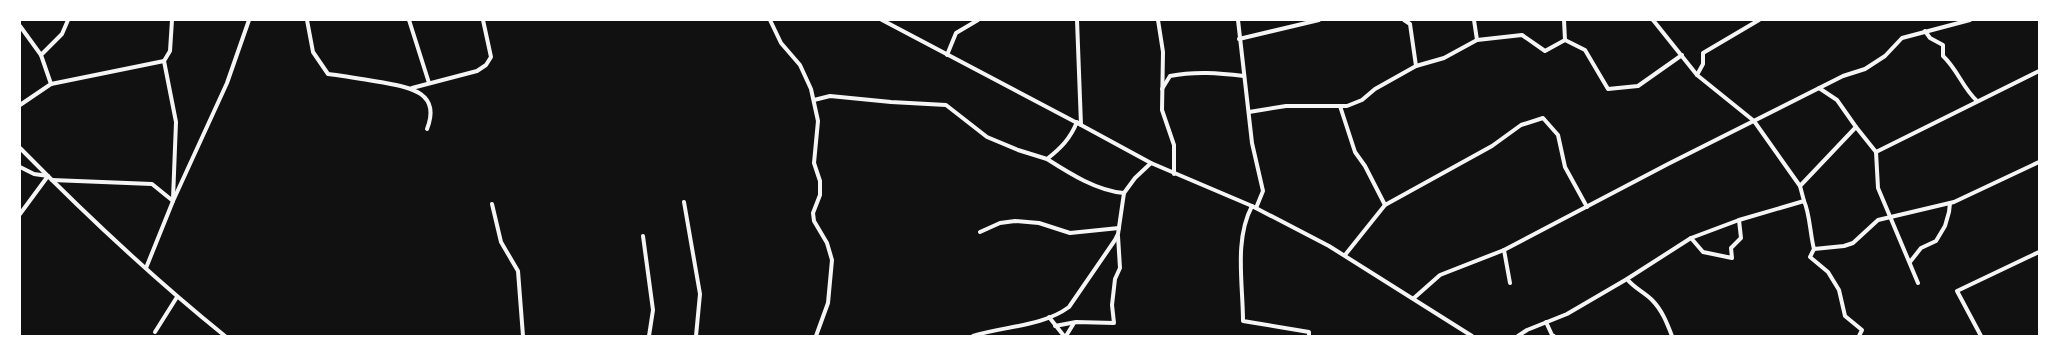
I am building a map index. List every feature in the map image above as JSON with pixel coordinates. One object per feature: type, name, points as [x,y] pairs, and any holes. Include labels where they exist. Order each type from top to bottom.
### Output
[{"type":"street","points":[[41,55],[62,34],[68,20]]},
{"type":"street","points":[[172,20],[170,51],[164,61],[176,122],[173,201]]},
{"type":"street","points":[[146,268],[173,201],[226,83],[249,20]]},
{"type":"street","points":[[307,20],[313,52],[328,74],[412,88],[424,96],[430,109],[431,117],[426,129]]},
{"type":"street","points":[[409,20],[429,83]]},
{"type":"street","points":[[412,88],[477,71],[486,65],[490,57],[483,20]]},
{"type":"street","points":[[770,20],[781,43],[800,65],[814,100],[818,121],[814,163],[820,181],[820,195],[814,213],[814,221],[827,243],[832,260],[828,303],[816,336]]},
{"type":"street","points":[[882,20],[1079,123],[1151,163],[1254,207],[1345,255],[1472,336]]},
{"type":"street","points":[[947,55],[956,33],[978,20]]},
{"type":"street","points":[[1047,159],[1062,147],[1079,123],[1077,20]]},
{"type":"street","points":[[1158,20],[1163,52],[1162,110],[1174,145],[1174,174]]},
{"type":"street","points":[[1238,20],[1252,142],[1263,191],[1254,207],[1245,218],[1241,242],[1243,321],[1309,332],[1309,336]]},
{"type":"street","points":[[1239,39],[1319,20]]},
{"type":"street","points":[[1474,20],[1478,40]]},
{"type":"street","points":[[1564,20],[1565,40]]},
{"type":"street","points":[[1654,20],[1697,75],[1754,121],[1800,186],[1804,201],[1808,208],[1809,229],[1814,249],[1810,256],[1828,272],[1839,290],[1845,316],[1862,330],[1859,336]]},
{"type":"street","points":[[1697,75],[1703,64],[1703,53],[1759,20]]},
{"type":"street","points":[[1414,298],[1440,275],[1504,250],[1819,88],[1843,76],[1865,69],[1885,56],[1902,38],[1970,20]]},
{"type":"street","points":[[1405,21],[1410,24],[1416,66]]},
{"type":"street","points":[[20,26],[41,55],[51,84]]},
{"type":"street","points":[[1925,31],[1930,38],[1943,45],[1943,56],[1958,72],[1969,93],[1977,101]]},
{"type":"street","points":[[1249,112],[1286,106],[1347,106],[1362,100],[1375,89],[1416,66],[1444,58],[1478,40],[1522,34],[1545,51],[1565,40]]},
{"type":"street","points":[[1565,40],[1585,50],[1608,89],[1638,86],[1682,55]]},
{"type":"street","points":[[20,105],[51,84],[164,61]]},
{"type":"street","points":[[1876,152],[2039,71]]},
{"type":"street","points":[[1162,89],[1170,76],[1182,74],[1215,72],[1244,76]]},
{"type":"street","points":[[1819,88],[1837,100],[1876,152],[1878,188],[1918,283]]},
{"type":"street","points":[[814,100],[830,96],[891,102],[946,105],[987,137],[1018,150],[1047,159],[1073,175],[1115,192],[1124,193]]},
{"type":"street","points":[[1340,106],[1355,152],[1365,166],[1385,205]]},
{"type":"street","points":[[1345,255],[1385,205],[1492,146],[1521,125],[1543,118],[1558,135],[1565,167],[1587,207]]},
{"type":"street","points":[[1800,186],[1856,127]]},
{"type":"street","points":[[20,148],[107,234],[177,297],[225,336]]},
{"type":"street","points":[[1055,326],[1074,323],[1114,322],[1112,305],[1115,279],[1120,268],[1118,234],[1124,193],[1135,178],[1151,163]]},
{"type":"street","points":[[1814,249],[1844,246],[1853,243],[1878,220],[1950,203],[2038,164]]},
{"type":"street","points":[[20,167],[34,174],[48,176]]},
{"type":"street","points":[[20,214],[48,176]]},
{"type":"street","points":[[52,180],[152,184],[173,201]]},
{"type":"street","points":[[1520,335],[1546,322],[1567,314],[1627,279],[1691,238],[1739,220],[1804,201]]},
{"type":"street","points":[[684,202],[700,294],[696,336]]},
{"type":"street","points":[[1910,262],[1921,248],[1936,241],[1945,226],[1950,212],[1950,203]]},
{"type":"street","points":[[492,204],[501,242],[518,271],[523,336]]},
{"type":"street","points":[[1691,238],[1703,252],[1732,258],[1731,248],[1741,238],[1739,220]]},
{"type":"street","points":[[980,232],[1000,223],[1015,221],[1039,223],[1070,233],[1119,228]]},
{"type":"street","points":[[972,336],[1061,313],[1073,302],[1118,234]]},
{"type":"street","points":[[642,236],[653,310],[649,336]]},
{"type":"street","points":[[1504,250],[1510,283]]},
{"type":"street","points":[[1981,336],[1957,291],[2039,252]]},
{"type":"street","points":[[1627,279],[1632,285],[1651,299],[1661,312],[1672,336]]},
{"type":"street","points":[[155,332],[177,297]]},
{"type":"street","points":[[1049,317],[1055,326],[1065,336],[1074,323]]},
{"type":"street","points":[[1546,322],[1552,335],[1554,336]]}]
